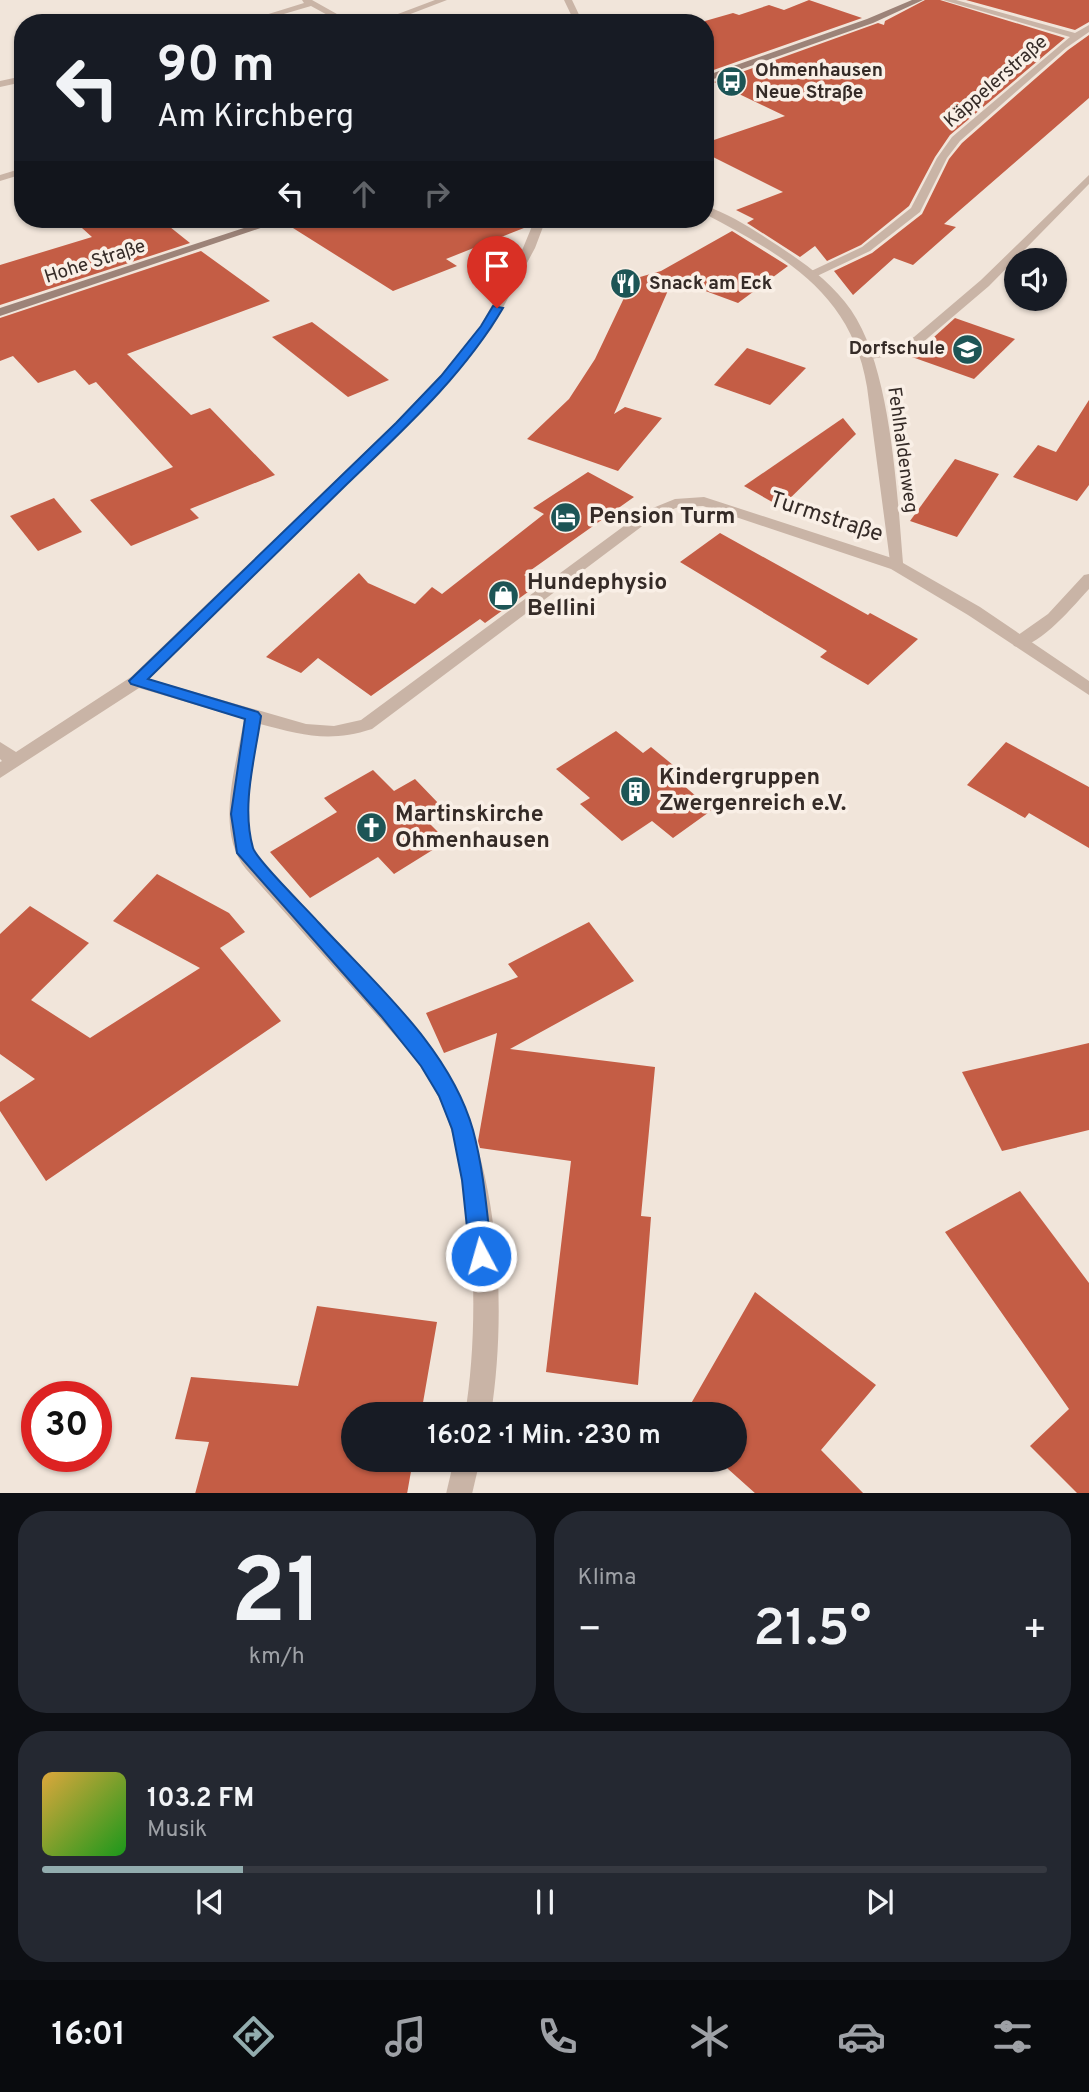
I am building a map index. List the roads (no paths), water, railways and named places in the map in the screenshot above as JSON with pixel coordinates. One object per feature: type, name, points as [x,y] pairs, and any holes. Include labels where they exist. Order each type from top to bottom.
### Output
[{"type":"main road","points":[[714,76],[859,25],[919,0]]},
{"type":"main road","name":"Hohe Straße","points":[[0,312],[254,228]]},
{"type":"street","points":[[403,14],[443,0]]},
{"type":"street","points":[[947,0],[1075,36]]},
{"type":"street","points":[[271,14],[309,2],[331,14]]},
{"type":"street","name":"Käppelerstraße","points":[[811,275],[866,248],[916,210],[942,158],[956,139],[1075,36],[1089,28]]},
{"type":"street","points":[[869,357],[897,351],[918,340],[985,283],[1089,178]]},
{"type":"street","name":"Fehlhaldenweg","points":[[714,214],[811,275],[828,290],[857,328],[869,357],[885,454],[896,565]]},
{"type":"street","points":[[0,749],[8,766],[137,681],[400,426],[445,379],[486,328],[529,248],[537,228]]},
{"type":"street","name":"Turmstraße","points":[[137,681],[306,730],[325,731],[366,725],[648,516],[675,503],[704,501],[896,565],[1020,642],[1089,689]]},
{"type":"street","points":[[1020,642],[1054,618],[1089,579]]},
{"type":"street","points":[[253,716],[239,814],[245,853],[388,1010],[428,1060],[447,1091],[462,1129],[473,1180],[486,1304],[485,1384],[481,1402]]},
{"type":"street","points":[[459,1493],[464,1472]]},
{"type":"place","name":"Ohmenhausen Neue Straße","points":[[732,82]]},
{"type":"place","name":"Snack am Eck","points":[[626,284]]},
{"type":"place","name":"Dorfschule","points":[[968,349]]},
{"type":"place","name":"Pension Turm","points":[[566,517]]},
{"type":"place","name":"Hundephysio Bellini","points":[[504,596]]},
{"type":"place","name":"Kindergruppen Zwergenreich e.V.","points":[[636,791]]},
{"type":"place","name":"Martinskirche Ohmenhausen","points":[[372,828]]}]
